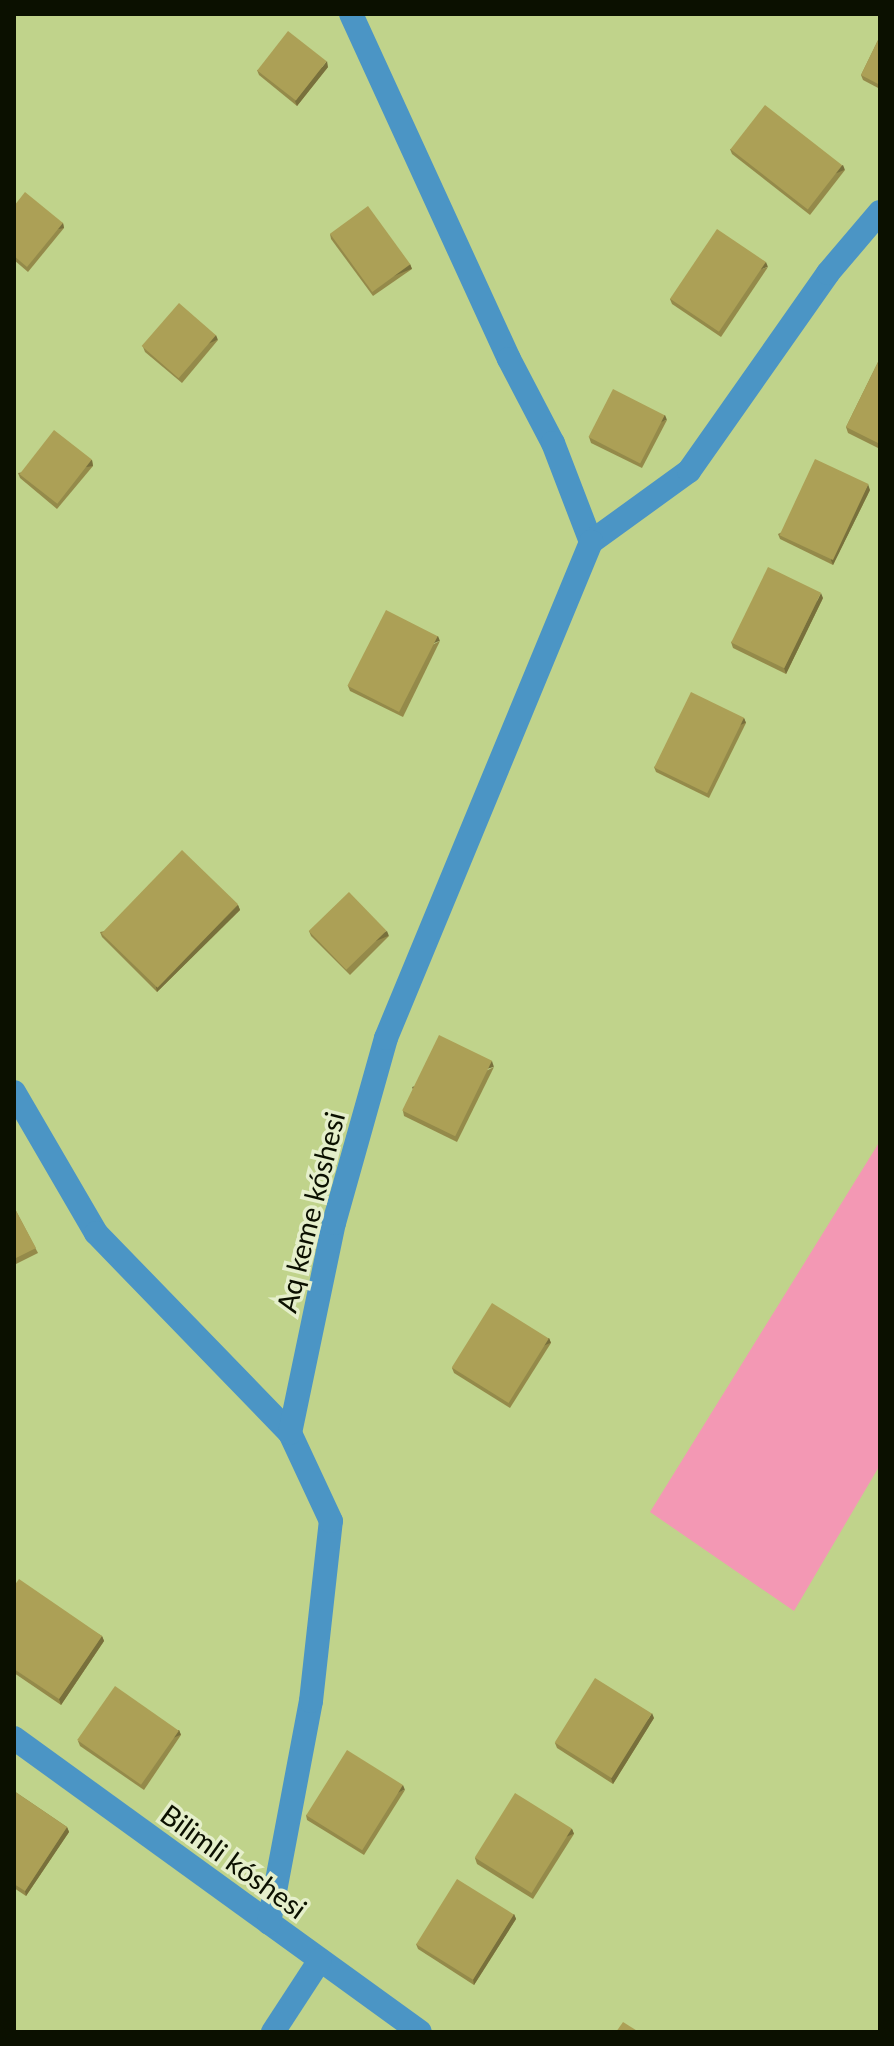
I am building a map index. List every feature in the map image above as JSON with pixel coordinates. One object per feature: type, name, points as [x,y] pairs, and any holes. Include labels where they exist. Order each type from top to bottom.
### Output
[{"type":"street","points":[[351,14],[509,359],[553,443],[591,542],[689,471],[828,273],[880,212]]},
{"type":"street","name":"Aq keme kóshesi","points":[[290,1433],[334,1223],[386,1038],[591,542]]},
{"type":"street","points":[[14,1092],[96,1233],[290,1433],[331,1521],[311,1701],[269,1923]]},
{"type":"street","name":"Bilimli kóshesi","points":[[14,1738],[420,2032]]},
{"type":"street","points":[[273,2032],[320,1960]]},
{"type":"shaded area","points":[[880,1141],[880,1465],[794,1611],[650,1512]]},
{"type":"building","points":[[288,31],[327,61],[296,101],[257,70]]},
{"type":"building","points":[[880,36],[880,85],[861,75]]},
{"type":"building","points":[[765,105],[842,165],[808,209],[731,149]]},
{"type":"building","points":[[25,192],[63,223],[27,267],[14,256],[14,206]]},
{"type":"building","points":[[368,206],[410,264],[372,292],[330,234]]},
{"type":"building","points":[[717,229],[766,262],[719,332],[670,299]]},
{"type":"building","points":[[179,303],[216,335],[179,378],[142,346]]},
{"type":"building","points":[[880,358],[880,444],[846,427]]},
{"type":"building","points":[[613,389],[665,415],[640,463],[588,437]]},
{"type":"building","points":[[54,430],[92,460],[57,504],[20,474]]},
{"type":"building","points":[[815,459],[868,484],[833,560],[780,535]]},
{"type":"building","points":[[768,567],[821,593],[784,668],[731,642]]},
{"type":"building","points":[[386,610],[438,636],[399,712],[347,686]]},
{"type":"building","points":[[691,692],[744,718],[707,793],[654,767]]},
{"type":"building","points":[[182,850],[238,904],[158,988],[101,933]]},
{"type":"building","points":[[349,892],[387,931],[346,970],[309,931]]},
{"type":"building","points":[[439,1035],[492,1061],[455,1136],[402,1110]]},
{"type":"building","points":[[14,1207],[36,1248],[14,1259]]},
{"type":"building","points":[[492,1303],[549,1339],[509,1403],[452,1367]]},
{"type":"building","points":[[19,1579],[102,1636],[59,1699],[14,1669],[14,1586]]},
{"type":"building","points":[[595,1678],[652,1714],[612,1778],[555,1742]]},
{"type":"building","points":[[115,1686],[179,1731],[141,1785],[77,1740]]},
{"type":"building","points":[[347,1750],[403,1785],[362,1850],[306,1815]]},
{"type":"building","points":[[14,1791],[67,1827],[25,1891],[14,1884]]},
{"type":"building","points":[[515,1793],[572,1829],[532,1893],[475,1857]]},
{"type":"building","points":[[457,1879],[514,1915],[473,1980],[416,1944]]},
{"type":"building","points":[[623,2022],[639,2032],[616,2032]]}]
